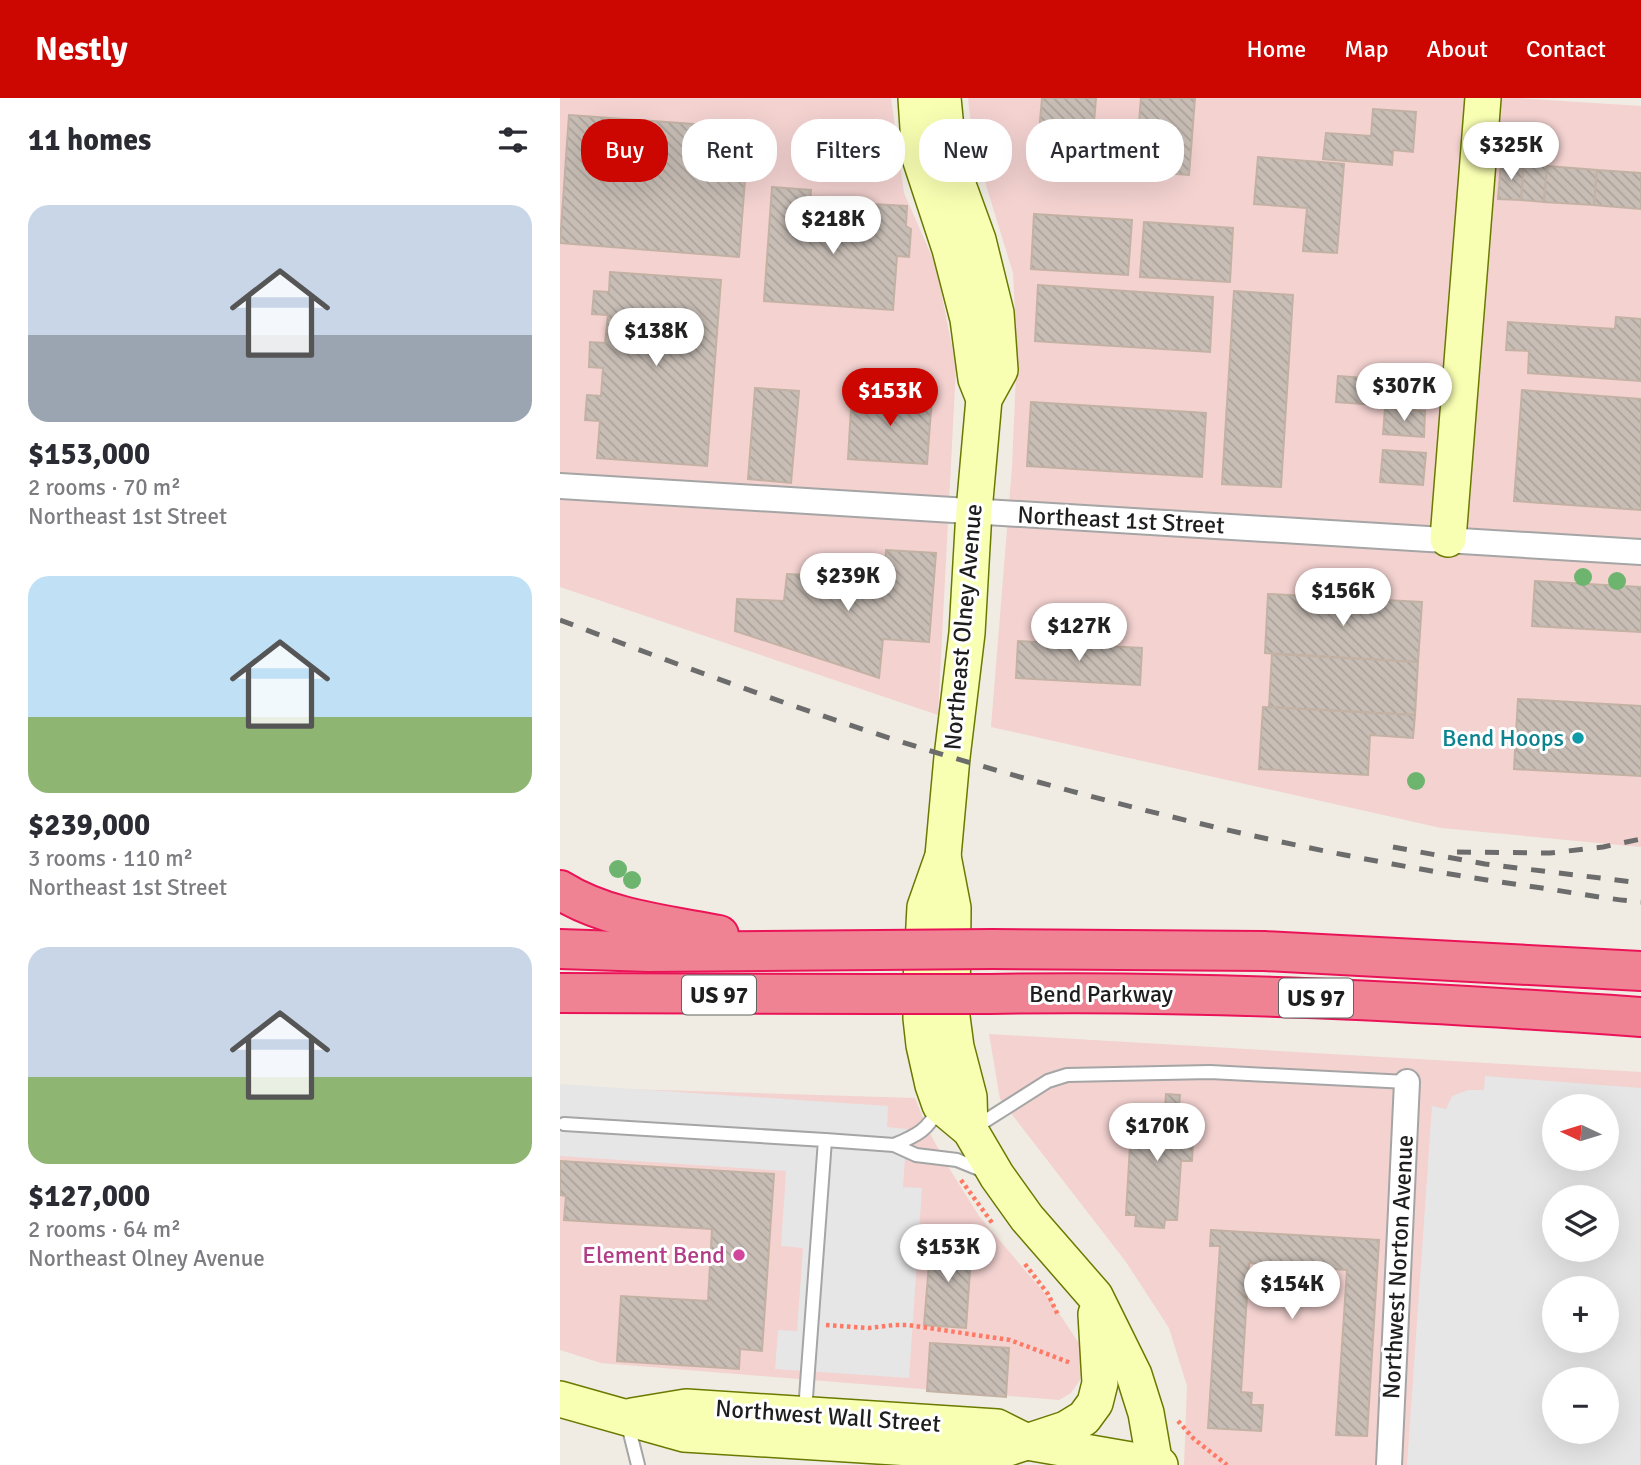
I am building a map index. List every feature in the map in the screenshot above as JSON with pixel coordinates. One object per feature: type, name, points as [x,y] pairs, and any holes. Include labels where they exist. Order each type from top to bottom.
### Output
[{"type":"highway","points":[[560,890],[610,912],[649,922],[810,951]]},
{"type":"highway","name":"Bend Parkway","points":[[560,949],[649,952],[1264,951],[1641,971]]},
{"type":"highway","name":"Bend Parkway","points":[[560,993],[1185,994],[1359,999],[1641,1017]]},
{"type":"main road","name":"Northeast Olney Avenue","points":[[916,98],[920,158],[950,249],[968,319],[976,379],[984,399]]},
{"type":"main road","name":"Northeast Olney Avenue","points":[[937,981],[953,908],[943,856],[967,633],[984,399],[1000,370],[996,313],[978,240],[949,159],[943,98]]},
{"type":"main road","points":[[1448,540],[1483,98]]},
{"type":"main road","points":[[937,981],[921,1018],[924,1045],[940,1105],[970,1130],[997,1176],[1027,1218],[1095,1296],[1134,1375],[1146,1413],[1157,1465]]},
{"type":"main road","points":[[937,981],[954,1027],[956,1047],[970,1097],[970,1130]]},
{"type":"main road","points":[[1027,1442],[1066,1429],[1084,1418],[1095,1403],[1100,1383],[1100,1355],[1095,1296]]},
{"type":"main road","name":"Northwest Wall Street","points":[[560,1399],[684,1434],[959,1451],[999,1451],[1027,1442]]},
{"type":"main road","name":"Northwest Wall Street","points":[[626,1417],[685,1406],[997,1427],[1027,1442],[1157,1465]]},
{"type":"main road","points":[[715,1436],[746,1426],[795,1428],[805,1415]]},
{"type":"street","name":"Northeast 1st Street","points":[[560,486],[1641,552]]},
{"type":"street","name":"Northwest Norton Avenue","points":[[1385,1461],[1407,1082]]},
{"type":"lane","points":[[970,1130],[1048,1081],[1067,1075],[1210,1072],[1407,1082]]},
{"type":"lane","points":[[894,1145],[914,1137],[931,1125],[940,1105]]},
{"type":"lane","points":[[564,1124],[894,1145],[916,1155],[957,1160],[997,1176]]},
{"type":"lane","points":[[805,1415],[825,1140]]},
{"type":"lane","points":[[626,1417],[638,1465]]},
{"type":"path","points":[[811,1326],[869,1328],[894,1325],[998,1338],[1075,1365]]},
{"type":"path","points":[[1175,1418],[1194,1439],[1227,1465]]},
{"type":"shaded area","points":[[560,98],[891,98],[894,119],[791,119],[791,182],[902,182],[904,193],[936,266],[956,367],[938,715],[560,587]]},
{"type":"shaded area","points":[[968,98],[1518,98],[1641,106],[1641,847],[1441,828],[991,727],[1012,467],[1017,352],[1013,273],[985,182],[1012,182],[1012,119],[970,119]]},
{"type":"shaded area","points":[[989,1034],[1641,1072],[1641,1465],[1184,1465],[1187,1386],[1169,1328],[1126,1262],[1000,1099]]},
{"type":"shaded area","points":[[1485,1076],[1641,1088],[1640,1465],[1407,1465],[1432,1106],[1446,1109],[1452,1096],[1468,1090],[1484,1090]]},
{"type":"shaded area","points":[[560,1084],[888,1106],[887,1127],[907,1129],[903,1187],[922,1188],[909,1378],[775,1369],[778,1330],[797,1331],[803,1248],[781,1246],[786,1171],[560,1156]]},
{"type":"shaded area","points":[[560,1087],[915,1098],[928,1130],[979,1216],[1051,1301],[1080,1345],[1080,1380],[1071,1393],[1059,1400],[601,1363],[560,1350]]},
{"type":"building","points":[[1042,98],[1096,98],[1094,119],[1040,119]]},
{"type":"building","points":[[1141,98],[1195,98],[1189,175],[1184,175],[1184,119],[1139,119]]},
{"type":"building","points":[[1373,109],[1416,112],[1413,152],[1393,150],[1392,165],[1323,159],[1326,133],[1371,136]]},
{"type":"building","points":[[569,115],[624,119],[581,119],[581,182],[668,182],[668,122],[682,123],[682,182],[745,182],[739,257],[560,243]]},
{"type":"building","points":[[1258,157],[1344,164],[1337,253],[1303,251],[1307,208],[1254,204]]},
{"type":"building","points":[[1501,163],[1524,165],[1521,200],[1498,199]]},
{"type":"building","points":[[1524,165],[1547,166],[1544,202],[1521,200]]},
{"type":"building","points":[[1547,166],[1597,170],[1594,205],[1544,202]]},
{"type":"building","points":[[1597,170],[1641,173],[1641,209],[1594,205]]},
{"type":"building","points":[[772,187],[811,190],[808,227],[871,231],[873,204],[907,206],[906,226],[911,229],[909,257],[897,256],[893,310],[764,301]]},
{"type":"building","points":[[1034,214],[1132,220],[1128,275],[1031,269]]},
{"type":"building","points":[[1144,222],[1233,228],[1230,282],[1140,277]]},
{"type":"building","points":[[610,272],[721,280],[707,466],[597,458],[600,421],[585,420],[587,395],[601,396],[603,368],[589,367],[590,342],[605,343],[608,315],[592,314],[594,291],[609,292]]},
{"type":"building","points":[[1038,285],[1213,297],[1210,352],[1035,341]]},
{"type":"building","points":[[1234,291],[1293,295],[1281,487],[1222,484]]},
{"type":"building","points":[[1616,317],[1641,319],[1641,381],[1528,373],[1529,351],[1506,350],[1508,322],[1615,329]]},
{"type":"building","points":[[1338,376],[1378,379],[1376,405],[1336,402]]},
{"type":"building","points":[[755,388],[799,391],[791,483],[748,479]]},
{"type":"building","points":[[1522,390],[1641,399],[1641,510],[1514,501]]},
{"type":"building","points":[[852,391],[932,397],[927,464],[848,459]]},
{"type":"building","points":[[1031,402],[1206,413],[1202,477],[1027,466]]},
{"type":"building","points":[[1385,408],[1425,411],[1424,437],[1383,434]]},
{"type":"building","points":[[1383,450],[1426,453],[1423,485],[1380,482]]},
{"type":"building","points":[[886,550],[936,553],[929,642],[883,639],[879,678],[735,631],[737,599],[784,601],[787,574],[885,578]]},
{"type":"building","points":[[1535,581],[1641,587],[1641,632],[1532,626]]},
{"type":"building","points":[[1268,594],[1422,602],[1418,662],[1265,653]]},
{"type":"building","points":[[1018,641],[1142,648],[1140,685],[1016,678]]},
{"type":"building","points":[[1272,654],[1418,662],[1415,715],[1269,707]]},
{"type":"building","name":"Bend Hoops","points":[[1518,699],[1641,706],[1641,776],[1514,769]]},
{"type":"building","points":[[1263,707],[1415,715],[1413,738],[1370,735],[1368,775],[1259,769]]},
{"type":"building","points":[[1166,1094],[1180,1095],[1178,1120],[1194,1121],[1192,1161],[1181,1161],[1177,1220],[1165,1220],[1164,1228],[1135,1226],[1136,1215],[1126,1215],[1132,1110],[1165,1112]]},
{"type":"building","name":"Element Bend","points":[[560,1161],[774,1174],[762,1351],[740,1349],[739,1369],[617,1361],[621,1296],[708,1301],[712,1229],[564,1220],[566,1196],[560,1195]]},
{"type":"building","points":[[1211,1230],[1379,1240],[1367,1436],[1336,1435],[1347,1270],[1249,1263],[1241,1392],[1252,1393],[1251,1405],[1263,1405],[1261,1431],[1208,1428],[1220,1246],[1210,1246]]},
{"type":"building","points":[[931,1239],[972,1242],[966,1328],[924,1325]]},
{"type":"building","points":[[930,1343],[1009,1348],[1006,1397],[927,1391]]},
{"type":"railway","points":[[560,620],[830,718],[921,748],[1072,791],[1225,829],[1380,862],[1641,902]]},
{"type":"railway","points":[[1457,852],[1550,853],[1603,847],[1641,839]]},
{"type":"railway","points":[[1393,847],[1485,864],[1641,883]]},
{"type":"place","name":"Bend Hoops","points":[[1578,738]]},
{"type":"place","name":"Element Bend","points":[[739,1255]]}]
